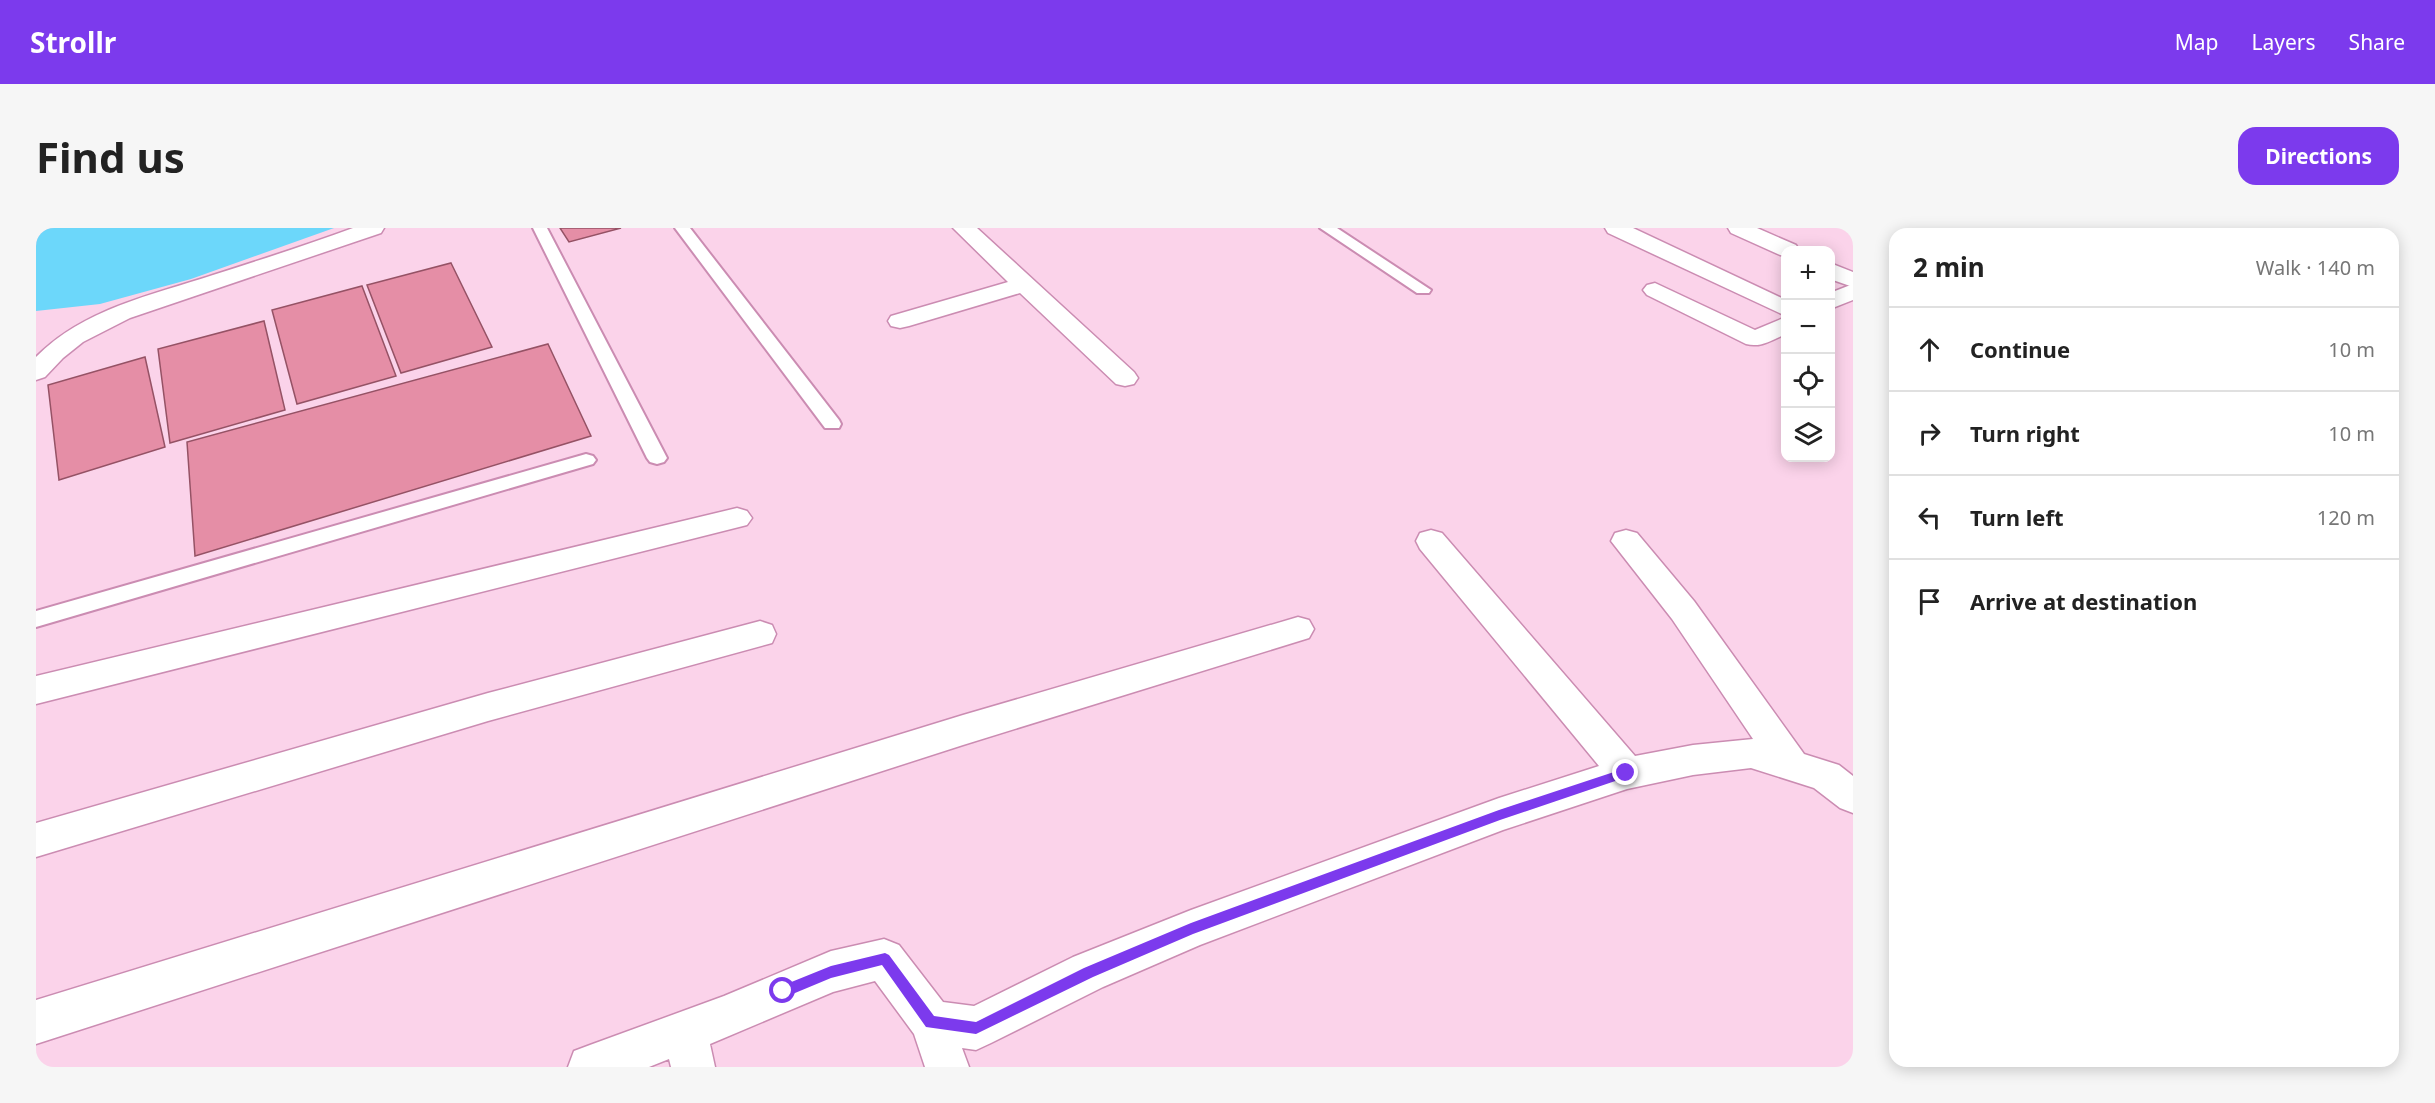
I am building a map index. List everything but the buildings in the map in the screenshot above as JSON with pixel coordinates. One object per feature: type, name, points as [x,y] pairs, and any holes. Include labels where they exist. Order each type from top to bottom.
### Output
[{"type":"street","points":[[36,372],[74,338],[98,324],[159,300],[373,228]]},
{"type":"street","points":[[964,228],[1125,378]]},
{"type":"street","points":[[1616,228],[1781,307]]},
{"type":"street","points":[[1749,229],[1781,246]]},
{"type":"street","points":[[1835,272],[1853,280]]},
{"type":"street","points":[[900,321],[1026,284]]},
{"type":"street","points":[[1655,290],[1755,339],[1781,326]]},
{"type":"street","points":[[1834,300],[1853,291]]},
{"type":"street","points":[[36,690],[737,518]]},
{"type":"street","points":[[1431,541],[1626,773]]},
{"type":"street","points":[[1626,541],[1683,610],[1793,767]]},
{"type":"street","points":[[36,1022],[963,730],[1298,629]]},
{"type":"street","points":[[36,840],[488,707],[760,634]]},
{"type":"street","points":[[931,1022],[976,1028],[1088,972],[1191,929],[1499,815],[1626,773],[1693,760],[1751,753],[1826,776],[1852,792]]},
{"type":"street","points":[[590,1067],[689,1049],[831,972],[885,959],[931,1022],[947,1067]]},
{"type":"lane","points":[[540,228],[657,459]]},
{"type":"lane","points":[[682,228],[832,424]]},
{"type":"lane","points":[[1327,228],[1423,290]]},
{"type":"lane","points":[[36,619],[586,460]]},
{"type":"water","points":[[36,228],[334,228],[191,279],[100,304],[36,311]]},
{"type":"route","points":[[783,991],[831,972],[885,959],[931,1022],[976,1028],[1088,972],[1191,929],[1499,815],[1626,773]]}]
